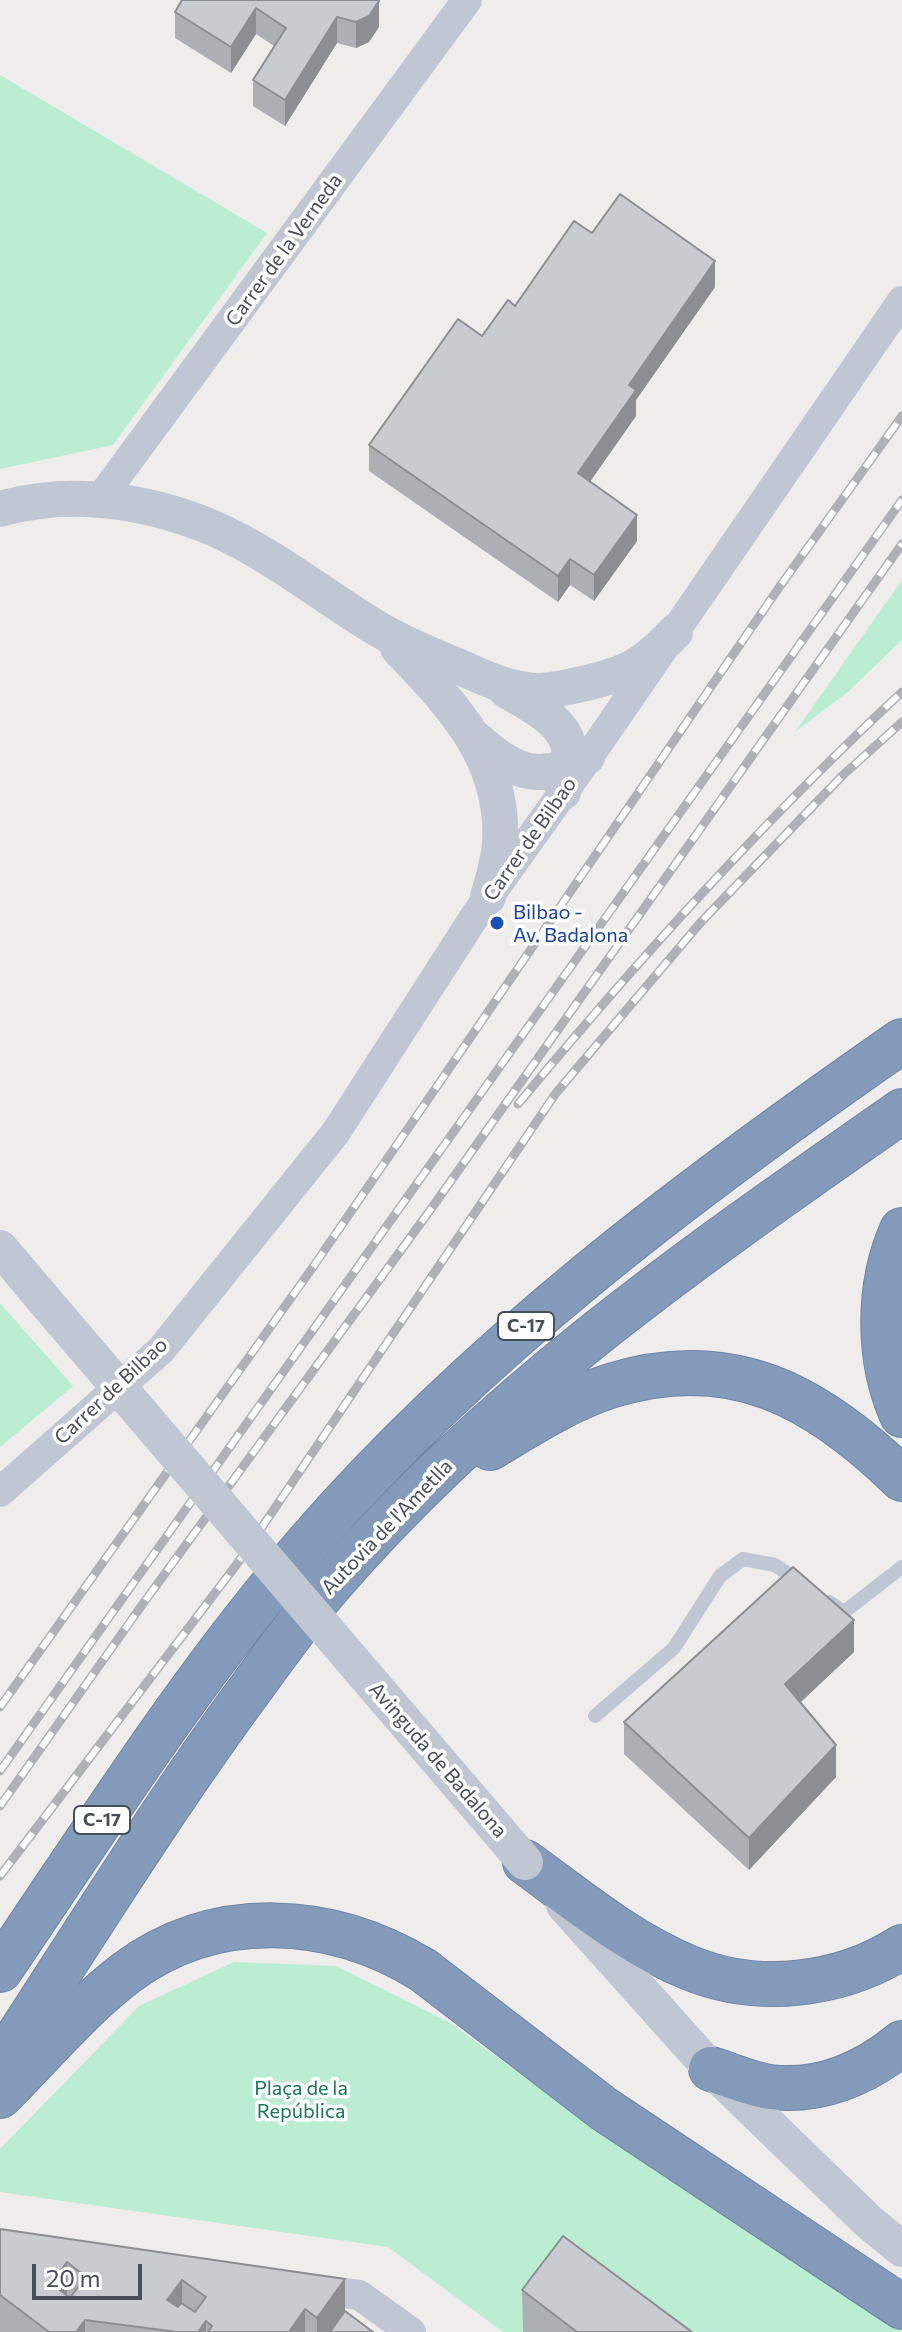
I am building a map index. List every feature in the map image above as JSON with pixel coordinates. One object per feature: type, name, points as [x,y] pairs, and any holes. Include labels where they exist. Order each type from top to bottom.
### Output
[{"type":"highway","name":"C-17","points":[[0,1970],[204,1671],[347,1498],[492,1354],[579,1282],[706,1184],[902,1041]]},
{"type":"highway","name":"Autovia de l'Ametlla","points":[[0,2064],[195,1766],[273,1658],[328,1587],[419,1490],[539,1378],[627,1307],[902,1111]]},
{"type":"highway","points":[[902,1230],[889,1275],[884,1314],[885,1351],[892,1393],[902,1415]]},
{"type":"highway","points":[[419,1490],[572,1401],[652,1375],[697,1372],[744,1378],[783,1392],[826,1414],[870,1447],[902,1479]]},
{"type":"highway","points":[[525,1862],[648,1947],[691,1969],[735,1981],[772,1984],[841,1975],[887,1957],[902,1947]]},
{"type":"highway","points":[[0,2096],[103,1992],[151,1957],[192,1939],[233,1928],[267,1924],[334,1931],[396,1953],[423,1970],[604,2109],[902,2307]]},
{"type":"highway","points":[[711,2069],[769,2086],[802,2088],[834,2082],[865,2069],[902,2043]]},
{"type":"street","name":"Carrer de la Verneda","points":[[100,499],[467,0]]},
{"type":"street","name":"Carrer de Bilbao","points":[[0,1492],[161,1350],[336,1132],[573,772],[675,632],[902,301]]},
{"type":"street","points":[[0,509],[61,499],[100,499],[169,512],[213,529],[252,548],[380,630],[494,682],[545,714],[560,728],[568,744],[573,772],[525,770],[493,754],[474,738]]},
{"type":"street","points":[[380,630],[432,684],[474,738],[488,762],[499,811],[500,842],[488,897]]},
{"type":"street","points":[[494,682],[541,691],[609,678],[652,657],[675,632]]},
{"type":"street","name":"Avinguda de Badalona","points":[[0,1248],[525,1862],[711,2069],[869,2222],[902,2249]]},
{"type":"street","points":[[281,2285],[359,2295],[411,2332]]},
{"type":"lane","points":[[595,1716],[674,1648],[720,1576],[743,1559],[775,1565],[844,1612],[902,1567]]},
{"type":"green space","points":[[0,75],[267,233],[113,445],[0,469]]},
{"type":"green space","points":[[902,580],[902,640],[849,691],[795,732]]},
{"type":"green space","points":[[0,1303],[73,1386],[0,1447]]},
{"type":"green space","name":"Plaça de la República","points":[[234,1962],[336,1966],[449,2022],[613,2142],[902,2332],[637,2332],[563,2277],[522,2332],[503,2332],[388,2247],[0,2192],[0,2149],[139,2006]]},
{"type":"building","points":[[182,0],[379,1],[369,16],[356,22],[337,17],[285,100],[253,80],[286,28],[256,8],[231,47],[175,12]]},
{"type":"building","points":[[620,194],[715,261],[629,385],[636,390],[578,473],[637,515],[594,575],[570,559],[558,576],[369,445],[458,319],[482,336],[508,300],[515,306],[574,221],[592,233]]},
{"type":"building","points":[[793,1567],[854,1620],[785,1684],[836,1745],[749,1838],[624,1722]]},
{"type":"building","points":[[0,2229],[345,2279],[317,2318],[305,2309],[289,2332],[208,2332],[212,2326],[206,2321],[198,2332],[177,2332],[85,2320],[76,2332],[49,2332],[0,2295]],"holes":[[[67,2262],[86,2277],[70,2298],[51,2283]],[[182,2280],[206,2297],[195,2312],[181,2303],[178,2307],[167,2300]]]},
{"type":"building","points":[[563,2236],[692,2332],[577,2332],[522,2290]]},
{"type":"building","points":[[345,2311],[373,2332],[330,2332]]},
{"type":"railway","points":[[0,1707],[313,1267],[778,589],[902,416]]},
{"type":"railway","points":[[0,1771],[902,500]]},
{"type":"railway","points":[[0,1806],[142,1605],[431,1209],[902,544]]},
{"type":"railway","points":[[518,1104],[610,996],[752,840],[902,692]]},
{"type":"railway","points":[[0,1876],[237,1564],[556,1093],[701,922],[843,775],[902,722]]},
{"type":"place","name":"Bilbao - Av. Badalona","points":[[497,923]]}]
